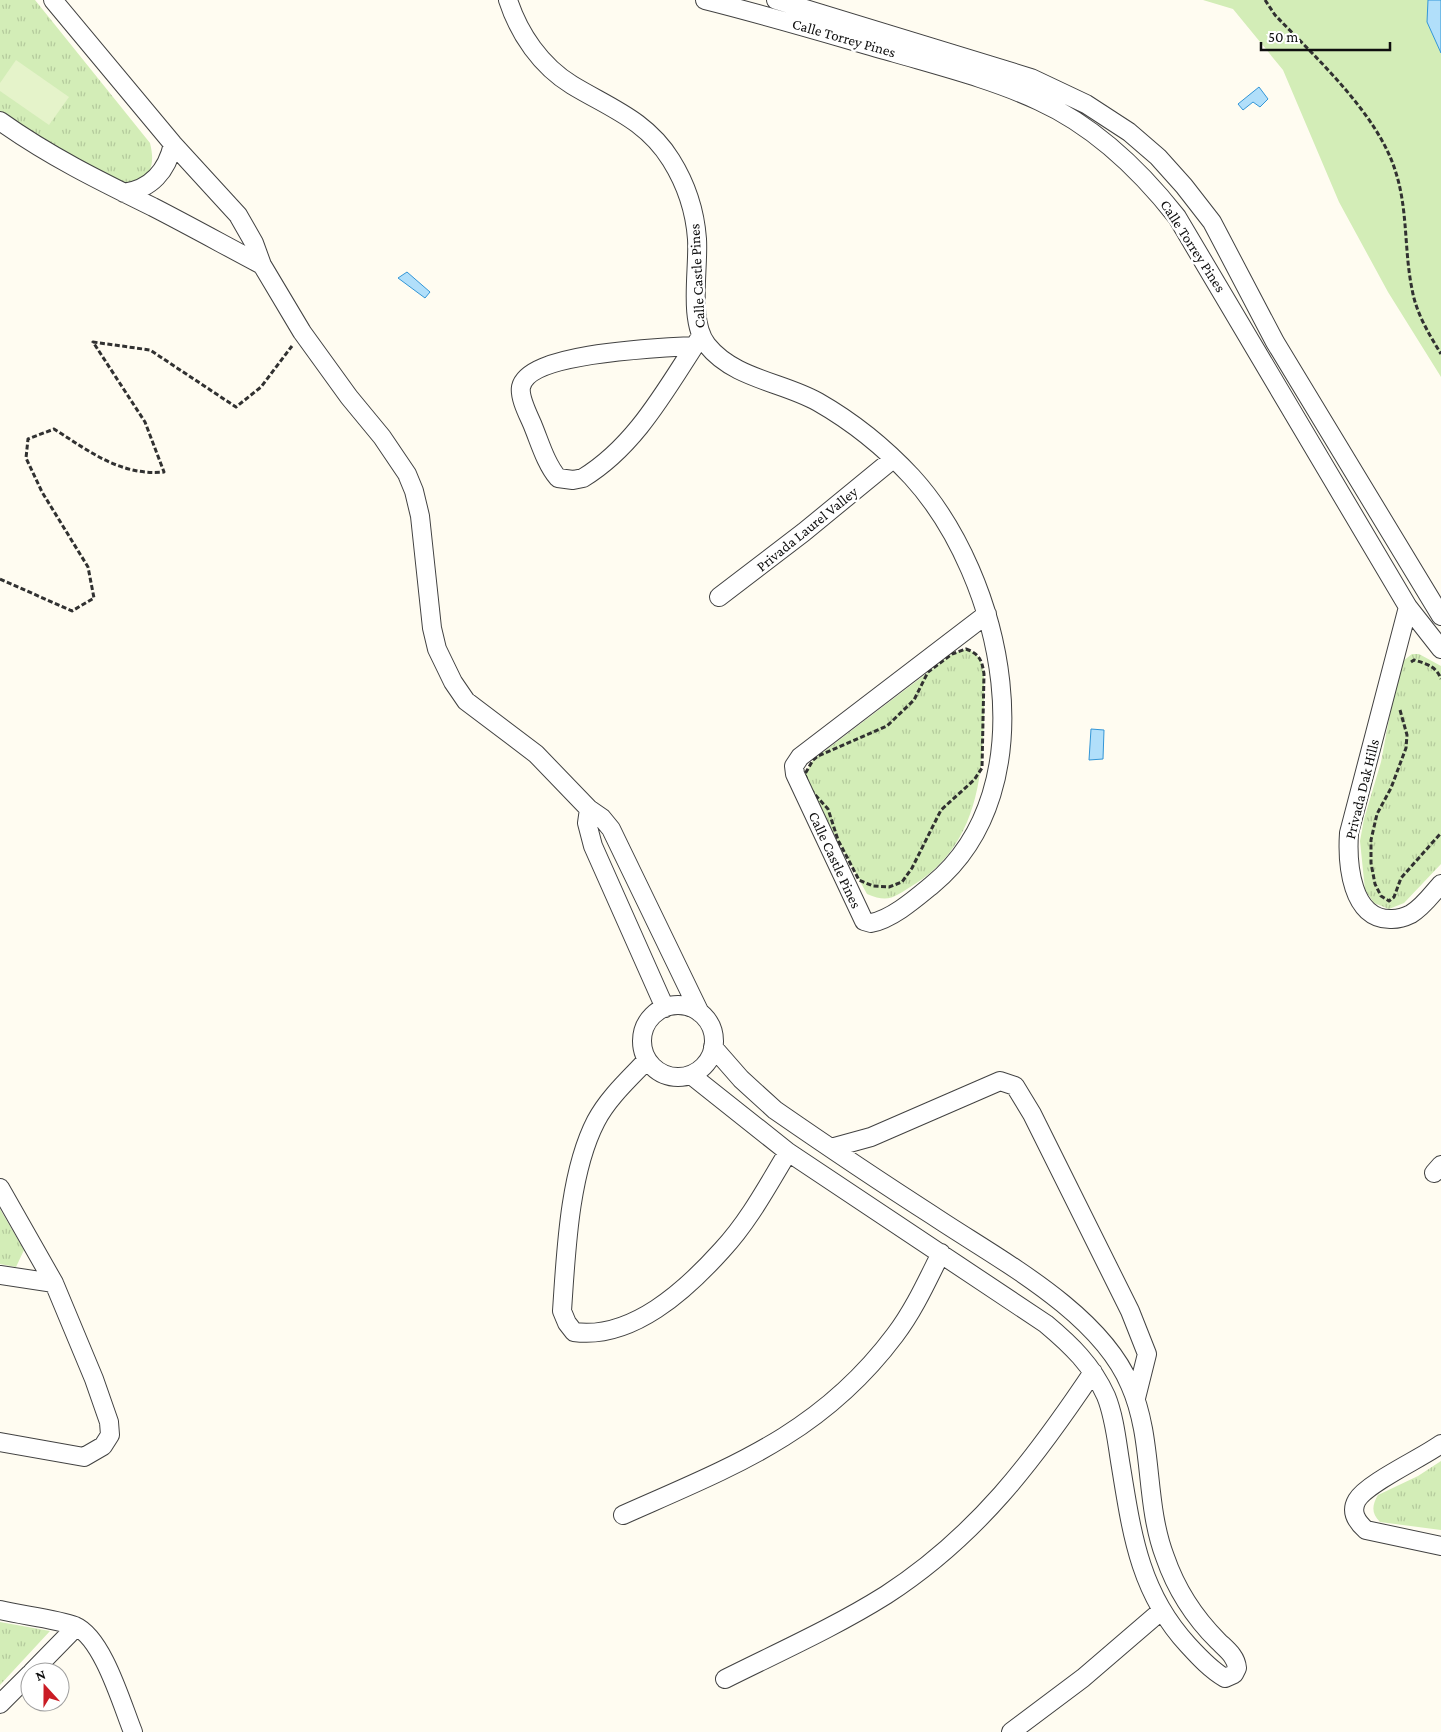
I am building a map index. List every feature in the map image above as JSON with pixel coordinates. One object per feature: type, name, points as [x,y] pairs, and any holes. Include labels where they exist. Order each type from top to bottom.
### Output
[{"type":"street","points":[[52,0],[173,144],[238,215],[250,236],[262,265],[302,332],[382,437],[407,474],[414,491],[421,523],[432,628],[443,666],[466,701],[536,754],[589,809],[602,818],[615,835],[700,1013]]},
{"type":"street","name":"Calle Castle Pines","points":[[508,0],[516,23],[525,38],[553,70],[569,83],[639,124],[651,134],[673,163],[689,198],[694,215],[697,239],[696,303],[698,341],[732,366],[818,402],[858,428],[893,459],[936,507],[952,532],[966,559],[988,614],[999,670],[1002,718],[994,783],[987,810],[964,852],[939,879],[885,918],[871,924],[864,921],[795,774],[796,761],[988,614]]},
{"type":"street","name":"Calle Torrey Pines","points":[[705,0],[931,64],[1011,90],[1039,101],[1062,114],[1129,162],[1167,204],[1195,245],[1252,346],[1408,607],[1441,649]]},
{"type":"street","name":"Calle Torrey Pines","points":[[776,0],[1031,78],[1086,104],[1129,132],[1158,158],[1184,186],[1212,222],[1280,350],[1441,616]]},
{"type":"street","points":[[0,121],[56,158],[262,265]]},
{"type":"street","points":[[124,193],[137,191],[156,178],[167,162],[173,144]]},
{"type":"street","points":[[698,341],[669,387],[636,431],[591,473],[573,480],[558,478],[550,465],[524,401],[520,388],[525,379],[533,372],[563,361],[698,341]]},
{"type":"street","name":"Privada Laurel Valley","points":[[719,597],[804,532],[893,459]]},
{"type":"street","name":"Privada Dak Hills","points":[[1408,607],[1349,833],[1350,872],[1363,905],[1373,916],[1386,919],[1400,918],[1412,914],[1441,884]]},
{"type":"street","points":[[589,809],[587,823],[594,846],[665,1008]]},
{"type":"street","points":[[677,1006],[689,1007],[700,1013],[709,1022],[713,1034],[713,1047],[709,1058],[702,1068],[691,1075],[678,1077],[666,1075],[655,1069],[647,1060],[642,1048],[642,1036],[646,1024],[654,1014],[665,1008],[677,1006]]},
{"type":"street","points":[[691,1075],[788,1152],[1046,1324],[1081,1355],[1093,1372],[1106,1397],[1112,1416],[1131,1527],[1139,1560],[1161,1611],[1178,1634],[1219,1675],[1225,1678],[1234,1674],[1237,1662],[1202,1625],[1186,1602],[1166,1560],[1156,1532],[1141,1419],[1136,1398],[1120,1367],[1100,1338],[1055,1297],[831,1148],[759,1096],[713,1047]]},
{"type":"street","points":[[647,1060],[610,1100],[597,1120],[586,1144],[579,1169],[562,1311],[567,1323],[574,1332],[603,1333],[621,1327],[642,1318],[679,1291],[723,1250],[745,1221],[788,1152]]},
{"type":"street","points":[[831,1148],[871,1137],[1000,1081],[1015,1086],[1032,1114],[1130,1311],[1147,1354],[1136,1398]]},
{"type":"street","points":[[0,1188],[54,1283],[94,1379],[109,1422],[110,1435],[103,1446],[84,1457],[0,1442]]},
{"type":"street","points":[[623,1514],[762,1452],[801,1427],[836,1399],[867,1369],[895,1335],[915,1305],[941,1253]]},
{"type":"street","points":[[0,1275],[54,1283]]},
{"type":"street","points":[[725,1680],[852,1615],[894,1589],[953,1544],[993,1506],[1029,1464],[1093,1372]]},
{"type":"street","points":[[1441,1444],[1368,1489],[1357,1500],[1353,1513],[1358,1523],[1366,1530],[1441,1546]]},
{"type":"street","points":[[0,1610],[76,1627],[96,1648],[133,1732]]},
{"type":"street","points":[[1011,1732],[1083,1678],[1161,1611]]},
{"type":"street","points":[[42,1662],[76,1627]]},
{"type":"street","points":[[0,1704],[20,1684]]},
{"type":"path","points":[[1265,0],[1274,15],[1366,115],[1386,148],[1396,171],[1404,209],[1412,290],[1420,315],[1441,354]]},
{"type":"path","points":[[0,580],[72,611],[94,598],[88,567],[42,492],[26,458],[28,439],[54,428],[104,460],[144,474],[164,472],[145,422],[93,342],[150,350],[236,407],[261,387],[302,332]]},
{"type":"path","points":[[966,649],[974,652],[982,661],[984,674],[982,768],[974,780],[941,810],[912,868],[902,882],[889,887],[872,886],[859,880],[838,840],[828,809],[810,788],[805,774],[813,760],[818,756],[887,726],[914,700],[928,672],[952,654],[966,649]]},
{"type":"path","points":[[1406,666],[1414,660],[1428,664],[1437,670],[1441,679]]},
{"type":"path","points":[[1399,703],[1400,716],[1407,735],[1406,748],[1391,788],[1377,814],[1371,840],[1371,863],[1375,884],[1382,896],[1389,901],[1394,897],[1401,878],[1441,833]]},
{"type":"green space","points":[[0,0],[35,0],[150,143],[152,163],[146,175],[133,182],[114,184],[0,115]]},
{"type":"green space","points":[[1203,0],[1441,0],[1441,377],[1388,292],[1339,202],[1283,70],[1233,9]]},
{"type":"green space","points":[[16,60],[69,97],[49,125],[0,91],[0,83]]},
{"type":"green space","points":[[966,649],[980,658],[984,674],[981,762],[977,790],[969,817],[957,842],[939,865],[915,884],[892,897],[881,898],[867,894],[809,788],[805,774],[813,760],[952,654]]},
{"type":"green space","points":[[1412,654],[1419,654],[1441,666],[1441,864],[1404,903],[1389,909],[1374,903],[1365,890],[1360,841],[1364,819],[1381,762],[1398,671],[1403,661]]},
{"type":"green space","points":[[0,1209],[24,1250],[16,1267],[0,1264]]},
{"type":"green space","points":[[1441,1461],[1441,1530],[1380,1522],[1373,1509],[1378,1495],[1418,1476]]},
{"type":"green space","points":[[0,1622],[50,1631],[20,1662],[0,1685]]},
{"type":"water","points":[[1428,0],[1441,0],[1441,53],[1427,22]]},
{"type":"water","points":[[1259,87],[1268,99],[1260,107],[1253,102],[1243,110],[1238,104]]},
{"type":"water","points":[[407,272],[430,292],[425,298],[398,278]]},
{"type":"water","points":[[1091,729],[1104,730],[1103,759],[1089,760]]}]
